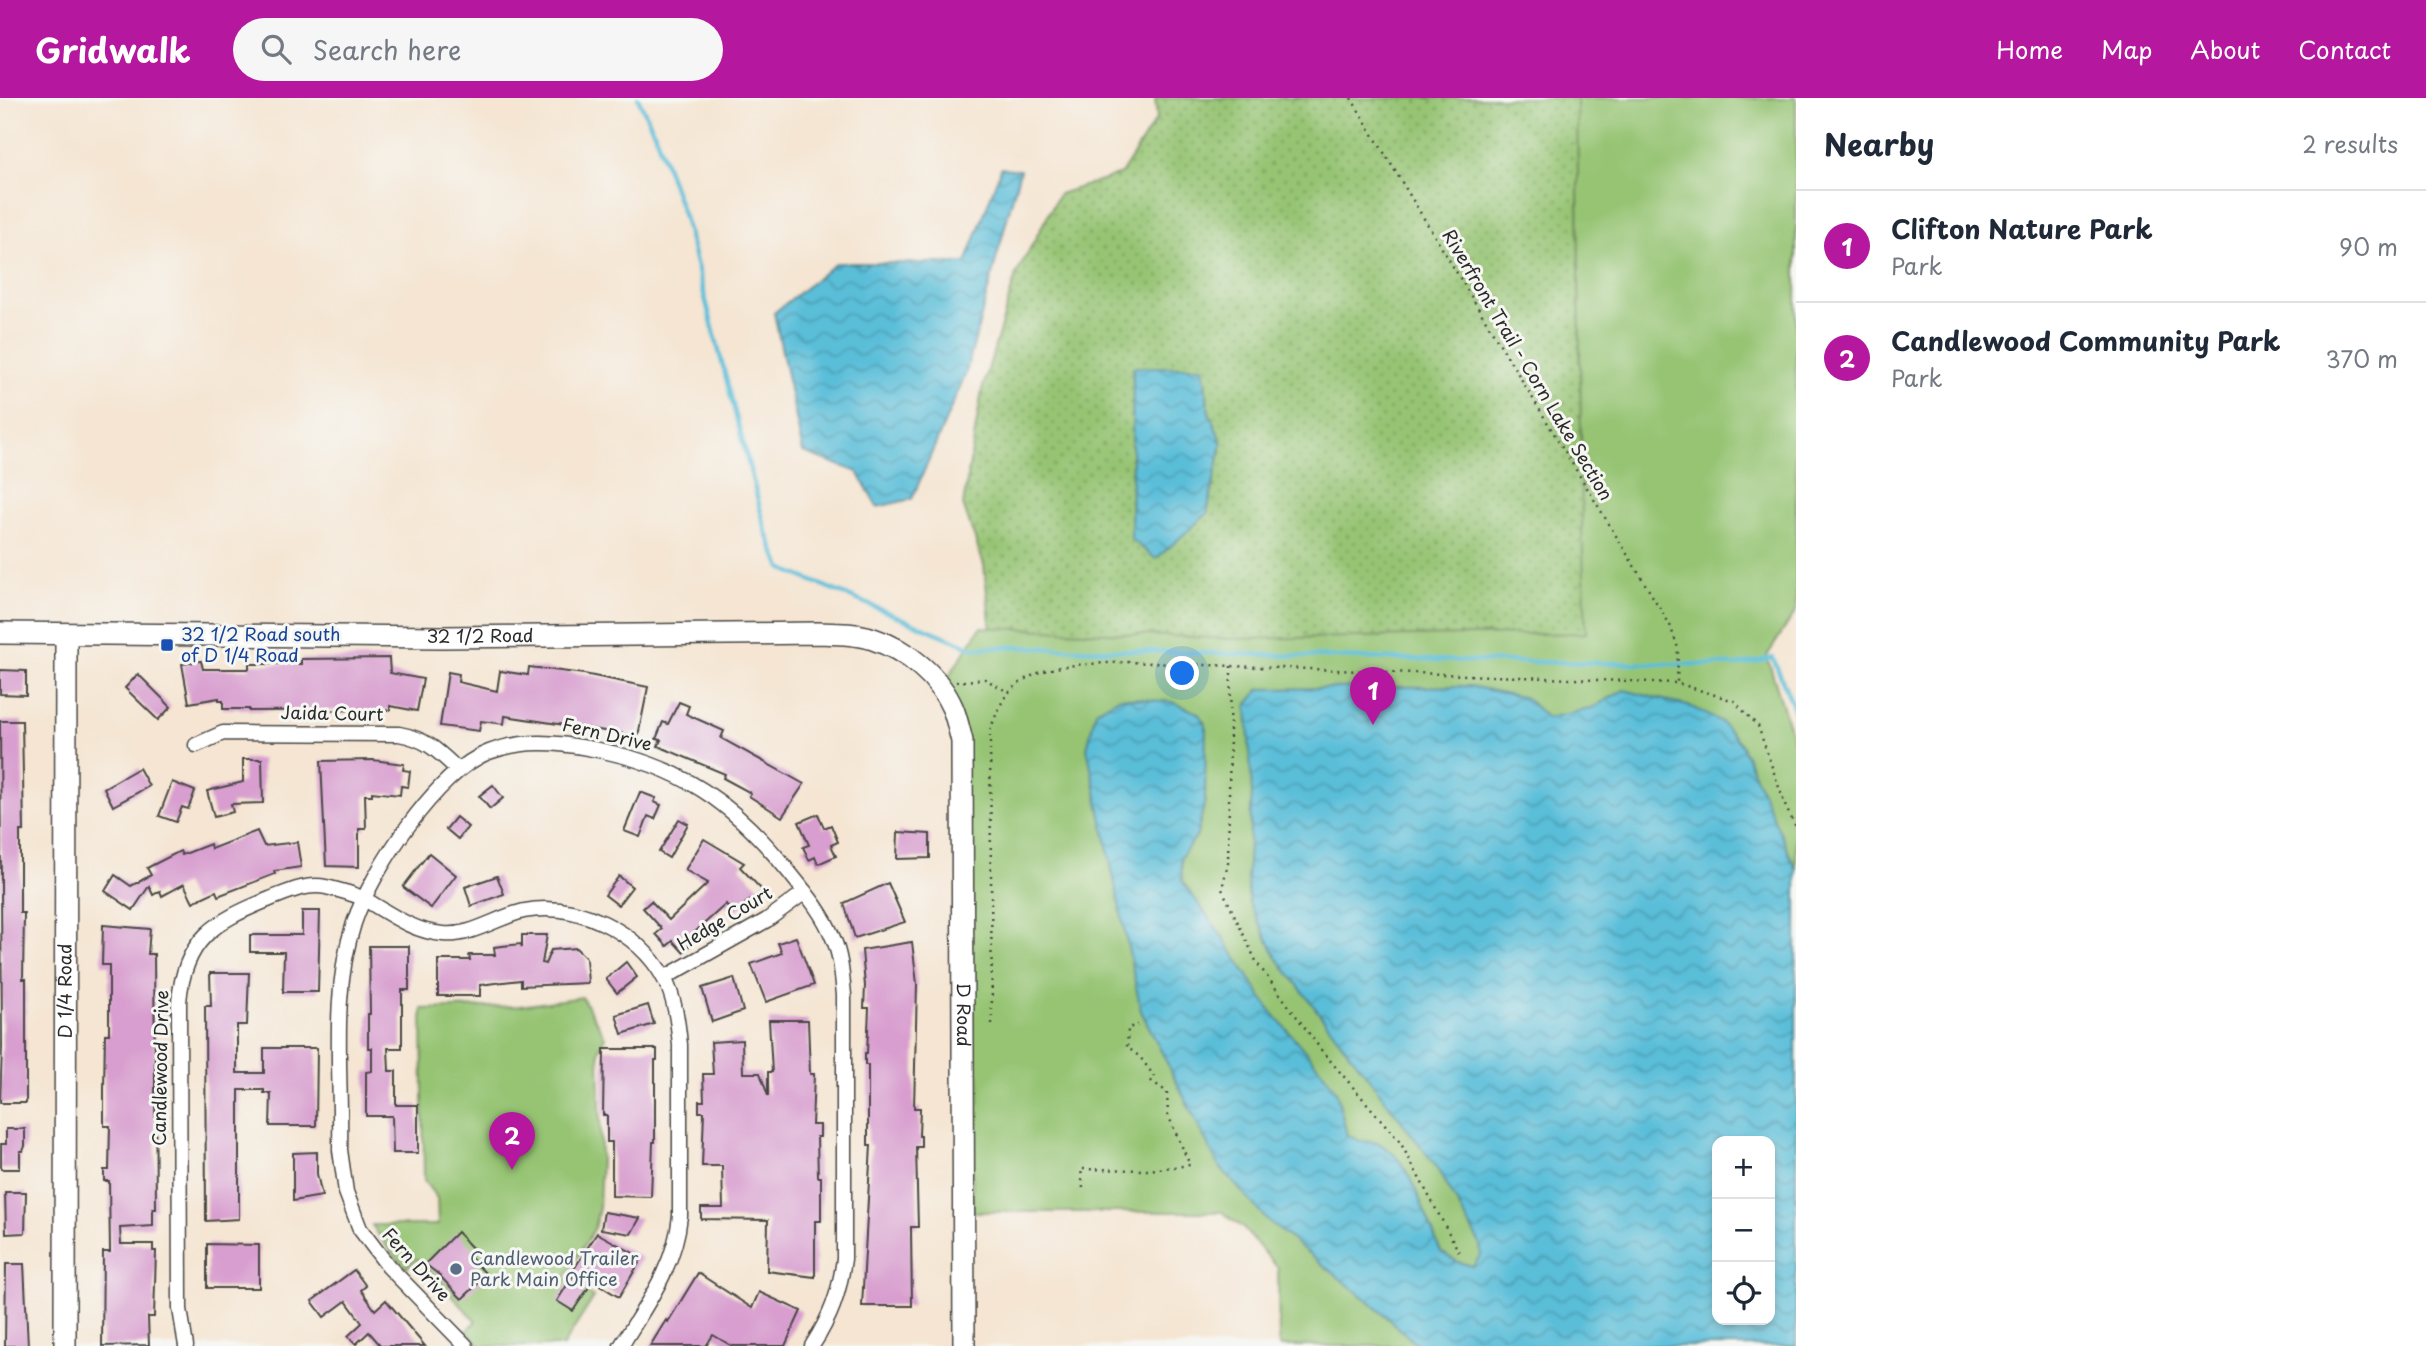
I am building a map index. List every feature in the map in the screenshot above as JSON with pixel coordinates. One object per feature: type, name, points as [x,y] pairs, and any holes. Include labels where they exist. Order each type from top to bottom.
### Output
[{"type":"street","name":"32 1/2 Road","points":[[0,634],[442,637],[846,634],[872,639],[903,653],[924,669],[942,688]]},
{"type":"street","name":"D 1/4 Road","points":[[65,1346],[66,634]]},
{"type":"street","name":"D Road","points":[[942,688],[953,710],[962,741],[963,768],[964,1346]]},
{"type":"street","name":"Jaida Court","points":[[196,745],[223,733],[399,734],[416,737],[434,748],[458,770]]},
{"type":"street","name":"Fern Drive","points":[[466,1346],[371,1247],[356,1220],[346,1192],[340,1150],[340,1002],[343,962],[354,922],[382,863],[433,795],[458,770],[488,752],[527,742],[565,743],[641,760],[702,789],[740,817],[762,838],[823,917],[834,940],[841,963],[844,995],[844,1259],[839,1292],[830,1317],[811,1346]]},
{"type":"street","name":"Candlewood Drive","points":[[186,1346],[180,1321],[179,1263],[179,1003],[185,971],[198,943],[220,922],[233,914],[296,889],[312,886],[365,899],[411,925],[440,934],[463,933],[527,911],[552,909],[574,912],[598,920],[623,935],[647,956],[664,978],[679,1024],[678,1234],[674,1253],[664,1276],[621,1346]]},
{"type":"street","name":"Hedge Court","points":[[664,978],[766,920],[805,892]]},
{"type":"path","name":"Riverfront Trail - Corn Lake Section","points":[[1351,98],[1670,625],[1678,648],[1676,683]]},
{"type":"path","points":[[992,1024],[990,730],[1008,692],[1024,680],[1050,668],[1126,662],[1676,683],[1734,701],[1758,726],[1786,808],[1796,827]]},
{"type":"path","points":[[1231,666],[1228,863],[1222,889],[1257,963],[1322,1051],[1399,1142],[1459,1252]]},
{"type":"path","points":[[942,688],[961,680],[985,679],[1008,692]]},
{"type":"path","points":[[1083,1188],[1082,1169],[1149,1170],[1190,1165],[1168,1115],[1167,1092],[1150,1080],[1154,1076],[1140,1057],[1127,1048],[1128,1028],[1138,1025]]},
{"type":"green space","points":[[1155,98],[1796,98],[1796,414],[1720,652],[992,640],[984,565],[963,505],[982,390],[1016,275],[1059,194],[1121,174],[1157,118]]},
{"type":"green space","points":[[1577,98],[1796,98],[1796,611],[1767,656],[1796,749],[1796,1346],[1279,1346],[1278,1268],[1243,1228],[1222,1212],[973,1212],[963,768],[941,688],[981,627],[1233,639],[1586,633],[1582,526]]},
{"type":"green space","points":[[582,997],[605,1037],[599,1050],[599,1208],[594,1229],[565,1278],[594,1297],[563,1346],[481,1346],[466,1331],[476,1321],[417,1259],[406,1268],[372,1225],[438,1225],[437,1198],[424,1181],[422,1009],[520,1006]]},
{"type":"water","points":[[1001,168],[1020,170],[966,373],[912,499],[877,507],[858,472],[803,452],[774,313],[836,263],[966,263]]},
{"type":"water","points":[[1133,367],[1203,367],[1209,412],[1222,443],[1207,514],[1156,559],[1131,539]]},
{"type":"water","points":[[1470,686],[1526,698],[1547,718],[1590,709],[1624,690],[1692,707],[1720,721],[1741,744],[1796,869],[1796,1346],[1419,1346],[1367,1300],[1267,1220],[1218,1165],[1141,1011],[1087,748],[1096,711],[1121,697],[1173,702],[1198,713],[1206,725],[1205,801],[1197,835],[1181,857],[1182,881],[1270,1010],[1336,1091],[1347,1135],[1360,1141],[1379,1143],[1396,1156],[1411,1178],[1441,1252],[1458,1262],[1473,1266],[1481,1255],[1480,1244],[1438,1169],[1277,958],[1249,903],[1247,878],[1252,794],[1247,705],[1260,689]]},
{"type":"building","points":[[389,658],[390,673],[423,679],[417,711],[390,706],[390,710],[249,711],[223,709],[223,701],[219,701],[219,698],[189,703],[182,664],[201,661],[203,669],[249,669],[249,664],[301,664],[301,659]]},
{"type":"building","points":[[529,667],[584,674],[648,687],[638,736],[505,716],[504,724],[481,721],[479,731],[440,726],[448,672],[459,674],[458,682],[497,691],[500,671],[528,675]]},
{"type":"building","points":[[0,670],[26,671],[26,695],[0,694]]},
{"type":"building","points":[[138,674],[171,707],[158,720],[125,688]]},
{"type":"building","points":[[679,702],[689,706],[686,714],[724,731],[721,738],[804,784],[782,817],[749,796],[751,793],[723,778],[725,774],[658,746],[661,740],[656,739],[663,722],[668,724]]},
{"type":"building","points":[[0,721],[22,721],[24,831],[20,831],[20,913],[24,913],[26,1103],[0,1103]]},
{"type":"building","points":[[243,759],[262,759],[263,803],[231,804],[233,812],[214,817],[207,791],[243,782]]},
{"type":"building","points":[[373,760],[404,764],[403,770],[410,771],[408,787],[401,786],[400,795],[372,792],[372,795],[365,795],[366,829],[359,829],[359,867],[326,866],[321,761]]},
{"type":"building","points":[[139,768],[149,786],[113,806],[104,788]]},
{"type":"building","points":[[172,782],[195,791],[188,809],[182,807],[176,822],[159,816]]},
{"type":"building","points":[[493,785],[503,798],[490,809],[479,796]]},
{"type":"building","points":[[640,792],[656,798],[654,802],[661,805],[655,819],[648,816],[640,837],[624,831]]},
{"type":"building","points":[[818,814],[824,828],[831,825],[838,842],[831,845],[836,856],[818,864],[815,857],[809,860],[803,847],[809,845],[799,822]]},
{"type":"building","points":[[456,817],[468,827],[458,839],[446,829]]},
{"type":"building","points":[[679,819],[688,824],[669,858],[659,852]]},
{"type":"building","points":[[257,831],[264,846],[297,842],[301,867],[274,871],[275,874],[218,896],[216,891],[193,902],[184,884],[162,896],[160,891],[153,895],[149,886],[133,910],[105,891],[115,875],[131,886],[151,875],[147,868],[180,851],[182,855],[210,844],[211,849]]},
{"type":"building","points":[[898,832],[930,834],[930,858],[897,859]]},
{"type":"building","points":[[704,839],[744,863],[740,867],[763,891],[732,913],[726,904],[687,939],[691,944],[683,952],[673,941],[667,946],[656,934],[662,929],[643,908],[651,901],[669,920],[708,883],[685,870]]},
{"type":"building","points":[[429,853],[456,875],[431,908],[403,887]]},
{"type":"building","points":[[497,876],[504,894],[471,906],[465,887]]},
{"type":"building","points":[[619,876],[632,887],[618,905],[605,895]]},
{"type":"building","points":[[888,883],[905,922],[855,938],[844,903]]},
{"type":"building","points":[[302,911],[320,911],[318,992],[283,992],[284,952],[250,952],[250,935],[302,935]]},
{"type":"building","points":[[103,925],[150,929],[148,954],[154,954],[156,1209],[153,1209],[153,1226],[120,1228],[121,1244],[153,1244],[153,1251],[156,1251],[154,1317],[148,1317],[149,1345],[102,1346],[103,1252],[110,1252],[109,1181],[104,1181],[104,1170],[109,1170],[110,1126],[104,1126],[104,1089],[105,1034],[109,1034],[109,965],[102,965]]},
{"type":"building","points":[[522,935],[547,935],[542,963],[545,964],[551,950],[576,948],[586,958],[588,983],[521,986],[521,980],[480,985],[480,996],[438,996],[438,960],[470,960],[469,955],[495,955],[494,947],[521,944],[522,948]]},
{"type":"building","points":[[796,937],[814,985],[766,1002],[751,964],[782,953],[778,943]]},
{"type":"building","points":[[912,942],[917,984],[914,1108],[920,1108],[921,1147],[916,1147],[918,1227],[911,1227],[912,1306],[862,1306],[871,1145],[868,1145],[868,1065],[865,1065],[869,1008],[864,1008],[862,950]]},
{"type":"building","points":[[369,946],[409,946],[409,990],[402,990],[402,1048],[388,1048],[389,1071],[396,1071],[396,1105],[418,1105],[418,1153],[393,1153],[392,1116],[366,1116],[366,1072],[372,1071],[372,1048],[368,1048]]},
{"type":"building","points":[[626,962],[637,977],[617,993],[606,979]]},
{"type":"building","points":[[210,973],[249,973],[247,1025],[237,1025],[237,1073],[264,1073],[264,1048],[317,1048],[316,1126],[270,1126],[271,1093],[264,1093],[264,1090],[239,1090],[239,1219],[206,1221],[205,1006],[211,1006]]},
{"type":"building","points":[[734,978],[743,1011],[712,1022],[702,988]]},
{"type":"building","points":[[648,1005],[654,1024],[622,1034],[616,1015]]},
{"type":"building","points":[[769,1020],[808,1020],[810,1074],[814,1074],[812,1125],[820,1125],[820,1137],[817,1137],[821,1221],[815,1221],[815,1277],[767,1271],[768,1220],[701,1219],[701,1208],[723,1208],[722,1166],[702,1166],[704,1112],[699,1112],[699,1101],[704,1101],[703,1074],[713,1074],[711,1042],[742,1040],[743,1073],[760,1073],[768,1096],[768,1072],[772,1072]]},
{"type":"building","points":[[604,1049],[657,1049],[651,1197],[612,1196],[612,1142],[607,1142],[607,1115],[603,1115]]},
{"type":"building","points":[[6,1129],[25,1129],[25,1146],[23,1151],[20,1151],[20,1169],[1,1169],[1,1144],[6,1144]]},
{"type":"building","points":[[317,1152],[317,1174],[322,1196],[293,1201],[293,1153]]},
{"type":"building","points":[[5,1192],[26,1192],[25,1233],[6,1234]]},
{"type":"building","points":[[604,1212],[640,1218],[631,1234],[601,1229]]},
{"type":"building","name":"Candlewood Trailer Park Main Office","points":[[457,1232],[476,1252],[470,1257],[487,1275],[462,1299],[425,1264]]},
{"type":"building","points":[[597,1233],[642,1258],[619,1297],[593,1281],[573,1311],[557,1301]]},
{"type":"building","points":[[207,1244],[259,1245],[259,1288],[207,1288]]},
{"type":"building","points":[[6,1264],[24,1264],[28,1346],[5,1346]]},
{"type":"building","points":[[354,1270],[366,1286],[361,1290],[375,1310],[386,1300],[425,1346],[381,1346],[369,1332],[356,1344],[348,1336],[362,1323],[346,1301],[324,1317],[312,1301]]},
{"type":"building","points":[[698,1273],[752,1308],[759,1292],[801,1311],[785,1346],[732,1346],[713,1335],[706,1346],[650,1346]]},
{"type":"waterway","points":[[638,98],[655,134],[684,217],[766,531],[781,568],[973,648],[1464,661],[1739,665],[1773,658],[1796,713]]},
{"type":"place","name":"32 1/2 Road south of D 1/4 Road","points":[[167,645]]},
{"type":"place","name":"Clifton Nature Park","points":[[1373,725]]},
{"type":"place","name":"Candlewood Community Park","points":[[512,1170]]},
{"type":"place","name":"Candlewood Trailer Park Main Office","points":[[456,1269]]}]
